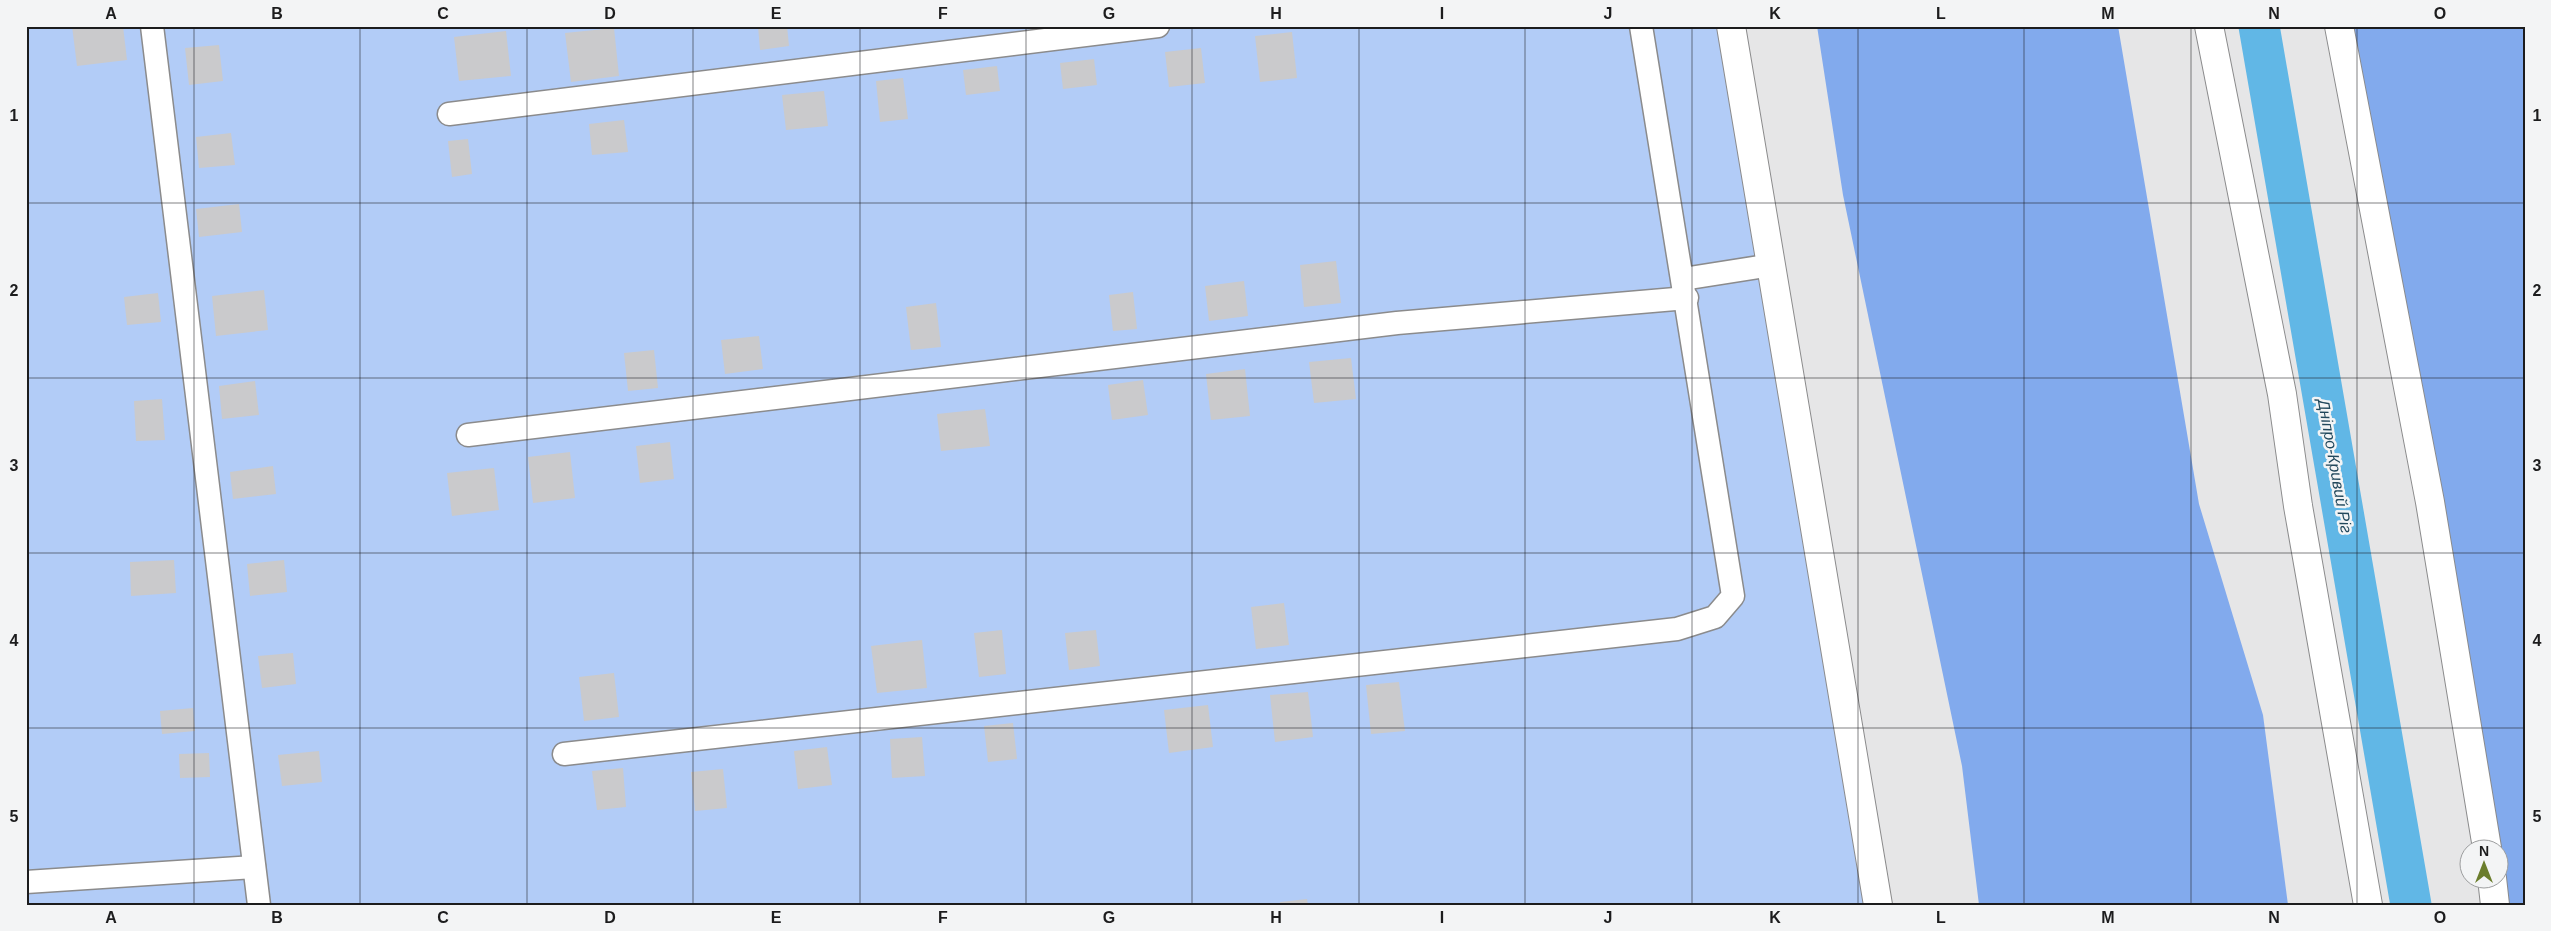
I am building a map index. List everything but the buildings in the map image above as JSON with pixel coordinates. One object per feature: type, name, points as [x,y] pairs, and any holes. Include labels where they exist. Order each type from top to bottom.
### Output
[{"type":"street","points":[[1731,26],[1878,905]]},
{"type":"street","points":[[2209,26],[2282,394],[2299,516],[2368,905]]},
{"type":"street","points":[[2340,26],[2430,502],[2485,838]]},
{"type":"street","points":[[2493,888],[2495,905]]},
{"type":"lane","points":[[152,26],[259,905]]},
{"type":"lane","points":[[449,114],[1158,26]]},
{"type":"lane","points":[[564,754],[1677,629],[1715,617],[1733,596],[1685,289],[1641,26]]},
{"type":"lane","points":[[468,435],[1685,289],[1772,265]]},
{"type":"lane","points":[[26,882],[254,867]]},
{"type":"shaded area","points":[[26,26],[1731,26],[1878,905],[26,905]]},
{"type":"shaded area","points":[[1817,26],[2118,26],[2199,504],[2263,715],[2288,905],[1979,905],[1962,766],[1843,195]]},
{"type":"shaded area","points":[[2339,26],[2525,26],[2525,905],[2495,905],[2497,888],[2508,888],[2508,838],[2496,838]]},
{"type":"waterway","name":"Дніпро-Кривий Ріг","points":[[2259,26],[2411,905]]}]
